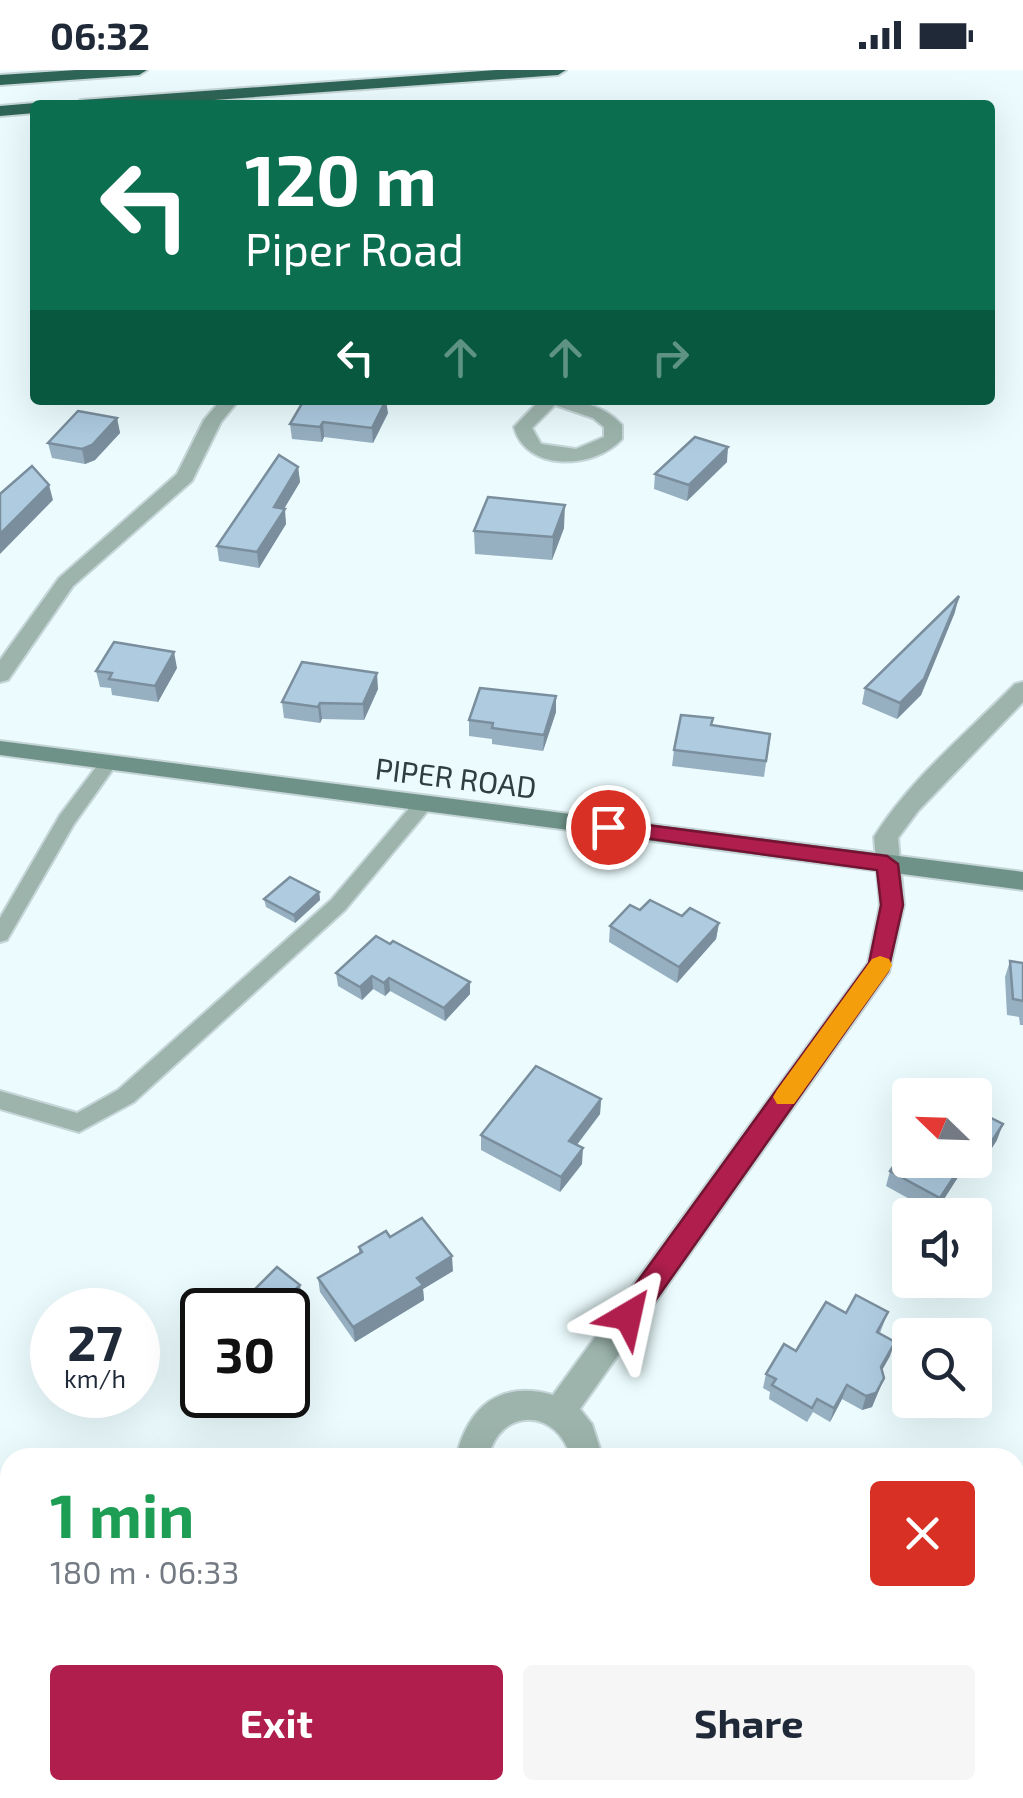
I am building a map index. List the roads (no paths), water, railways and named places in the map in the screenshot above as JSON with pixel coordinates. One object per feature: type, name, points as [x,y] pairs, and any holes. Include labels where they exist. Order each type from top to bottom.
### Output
[{"type":"highway","points":[[0,80],[139,70]]},
{"type":"highway","points":[[149,100],[558,70]]},
{"type":"highway","points":[[0,111],[30,108]]},
{"type":"street","points":[[0,675],[66,582],[185,477],[213,420],[226,405]]},
{"type":"street","points":[[547,405],[523,427],[531,445],[553,454],[580,455],[604,448],[613,439],[614,425],[606,417],[569,405]]},
{"type":"street","points":[[560,1411],[880,965],[892,905],[886,836],[910,805],[1023,689]]},
{"type":"street","name":"PIPER ROAD","points":[[0,748],[1023,880]]},
{"type":"street","points":[[474,1448],[476,1435],[498,1412],[528,1403],[560,1411],[581,1434],[584,1448]]},
{"type":"lane","points":[[0,935],[67,820],[109,762]]},
{"type":"lane","points":[[0,1100],[79,1123],[126,1096],[338,905],[424,803]]}]
